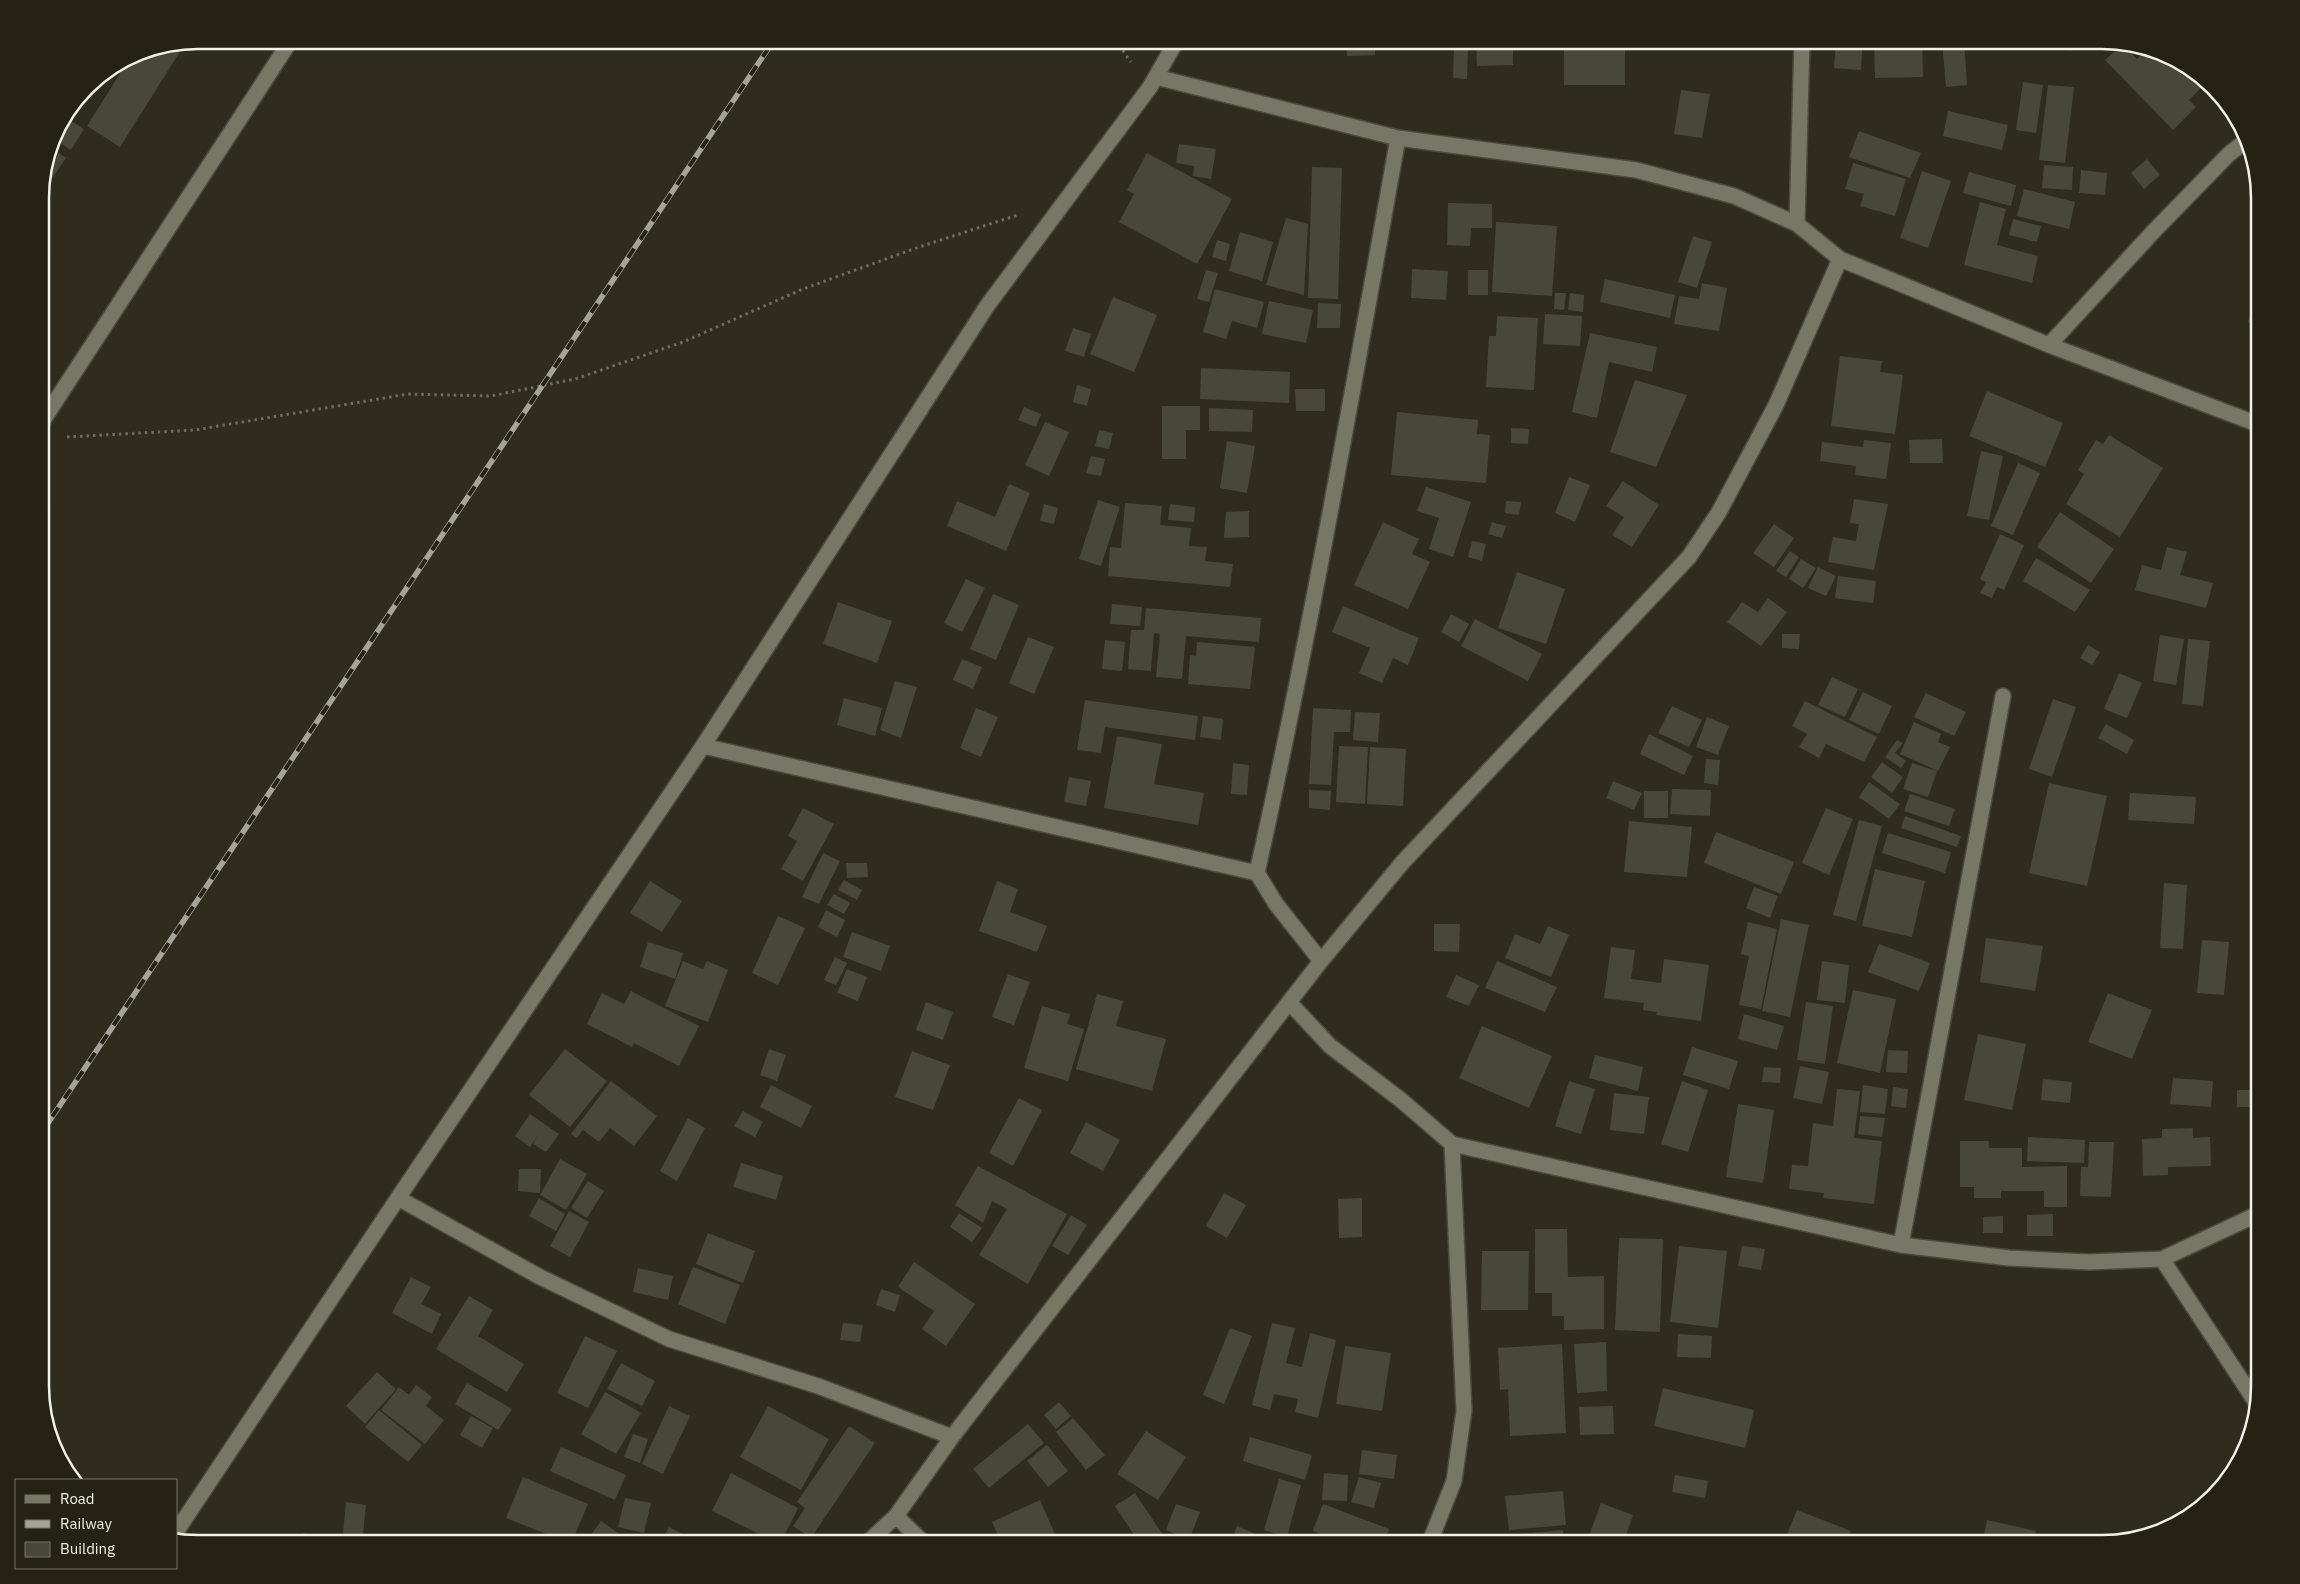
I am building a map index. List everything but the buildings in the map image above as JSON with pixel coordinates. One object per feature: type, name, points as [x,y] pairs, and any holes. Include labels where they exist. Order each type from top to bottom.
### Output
[{"type":"street","points":[[49,411],[285,49]]},
{"type":"street","points":[[178,1529],[398,1198],[703,746],[987,306],[1156,77],[1172,49]]},
{"type":"street","points":[[1797,224],[1802,49]]},
{"type":"street","points":[[1156,77],[1398,138],[1636,170],[1734,196],[1797,224],[1840,259],[2049,346],[2251,422]]},
{"type":"street","points":[[1256,873],[1279,774],[1341,459],[1398,138]]},
{"type":"street","points":[[2049,346],[2153,232],[2229,154],[2241,145]]},
{"type":"street","points":[[876,1535],[896,1516],[952,1437],[1289,1002],[1402,863],[1689,557],[1719,512],[1776,405],[1840,259]]},
{"type":"street","points":[[1901,1245],[2003,696]]},
{"type":"street","points":[[703,746],[1256,873],[1276,904],[1321,961]]},
{"type":"street","points":[[1289,1002],[1330,1046],[1400,1100],[1452,1144],[1901,1245],[2009,1258],[2089,1262],[2162,1259],[2251,1217]]},
{"type":"street","points":[[1433,1535],[1454,1481],[1464,1411],[1452,1144]]},
{"type":"street","points":[[398,1198],[540,1277],[669,1339],[818,1386],[952,1437]]},
{"type":"street","points":[[2162,1259],[2251,1394]]},
{"type":"street","points":[[896,1516],[916,1535]]},
{"type":"path","points":[[60,437],[195,430],[408,394],[491,396],[575,379],[683,342],[803,288],[920,247],[1027,213]]},
{"type":"railway","points":[[49,1122],[768,49]]}]
